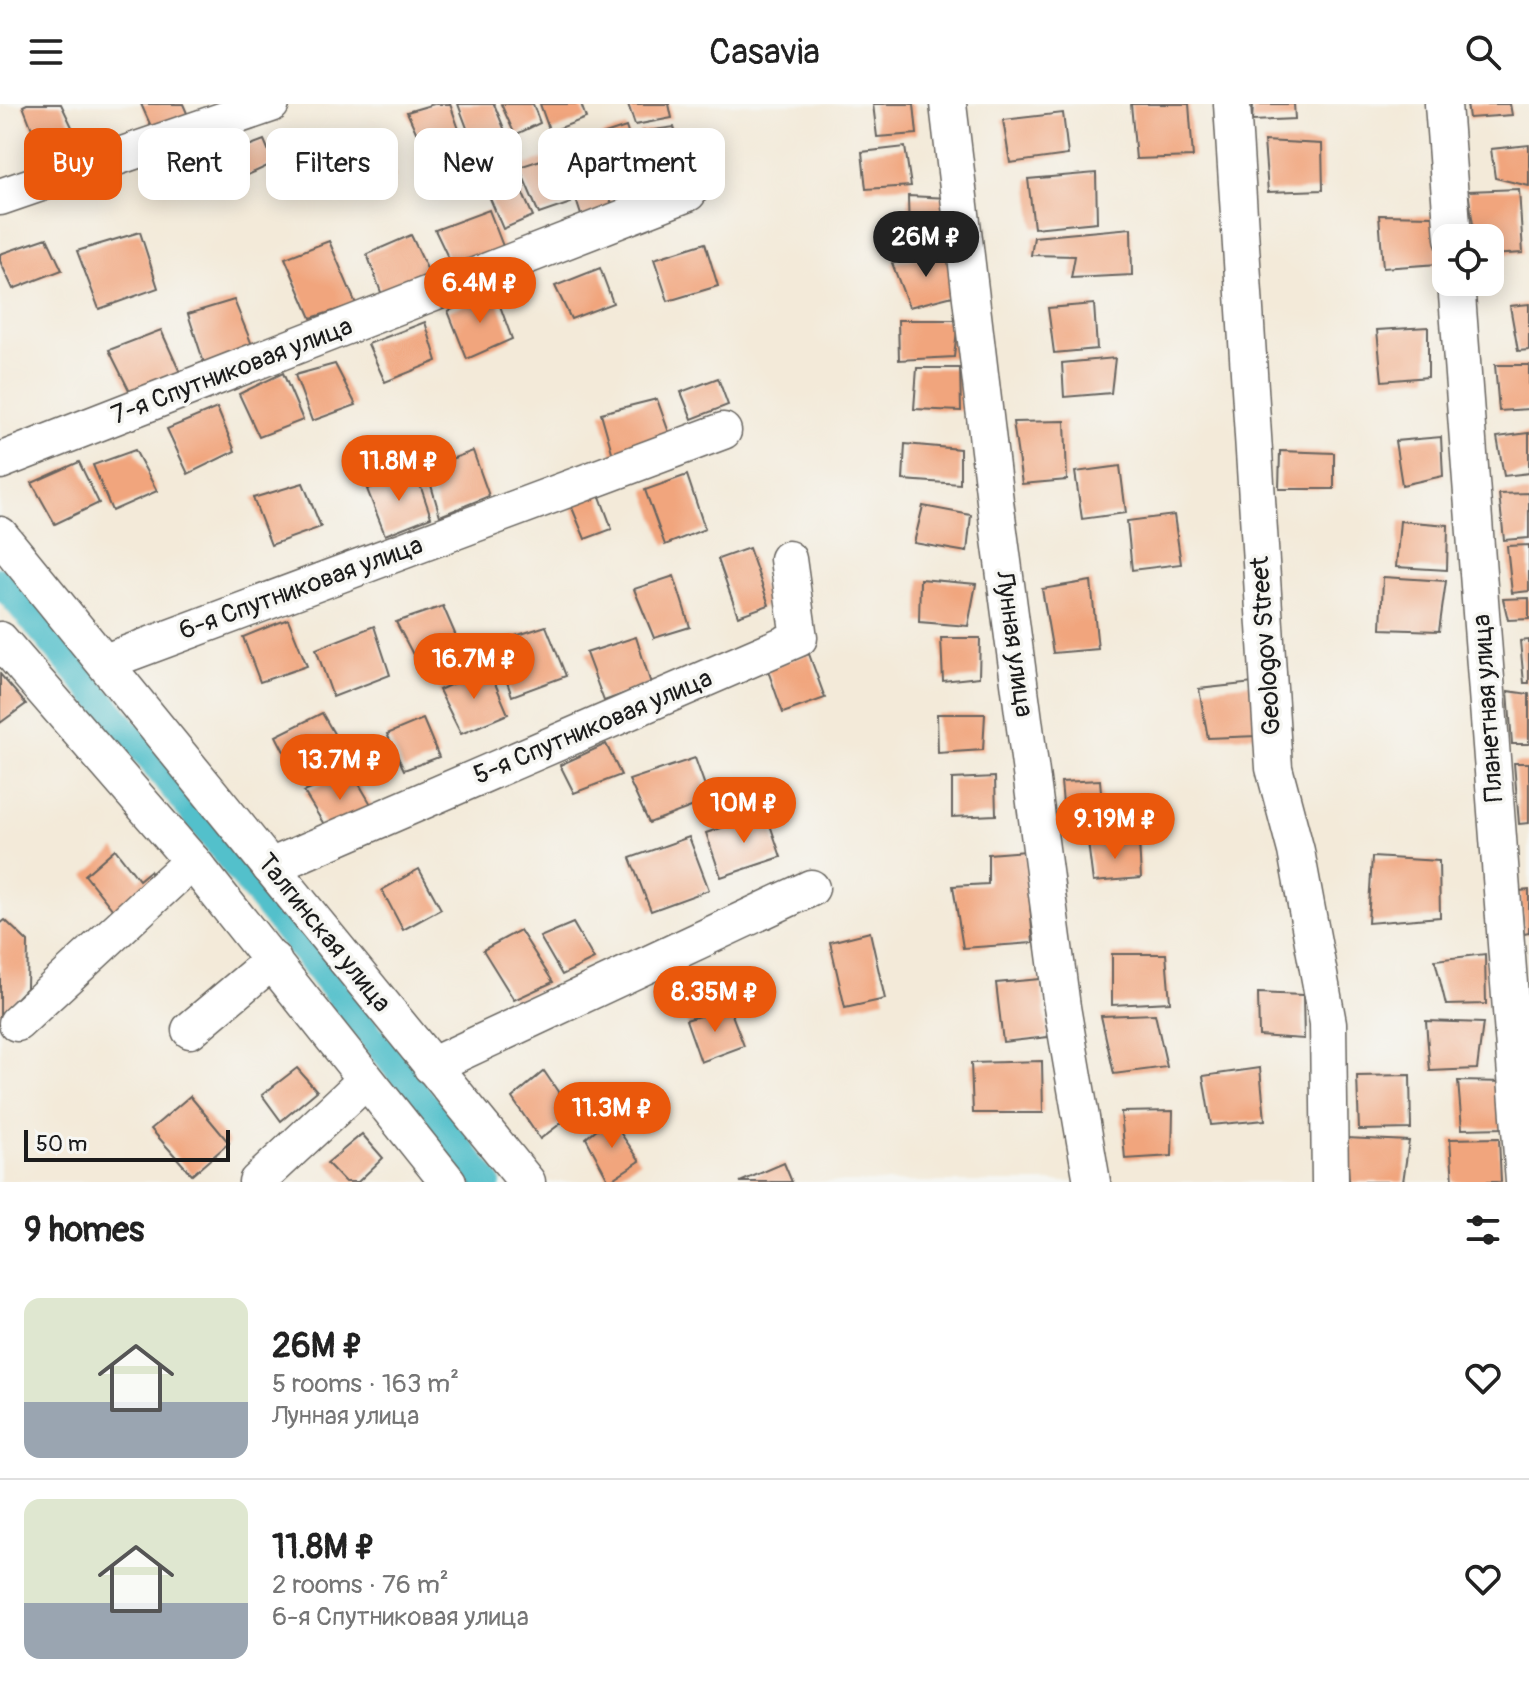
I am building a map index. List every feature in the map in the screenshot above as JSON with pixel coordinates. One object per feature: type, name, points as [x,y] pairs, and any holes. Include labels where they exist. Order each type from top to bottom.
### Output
[{"type":"street","points":[[0,197],[271,104]]},
{"type":"street","name":"Лунная улица","points":[[948,104],[995,501],[1050,912],[1092,1182]]},
{"type":"street","name":"Geologov Street","points":[[1232,104],[1274,768],[1296,851],[1328,1023],[1330,1182]]},
{"type":"street","points":[[1443,104],[1452,224]]},
{"type":"street","name":"7-я Спутниковая улица","points":[[0,461],[670,200]]},
{"type":"street","name":"Планетная улица","points":[[1457,296],[1524,1182]]},
{"type":"street","name":"6-я Спутниковая улица","points":[[105,662],[723,431]]},
{"type":"street","name":"Талгинская улица","points":[[0,535],[235,820],[373,1001],[527,1182]]},
{"type":"street","name":"5-я Спутниковая улица","points":[[270,867],[799,638],[788,559]]},
{"type":"street","points":[[0,640],[338,1034],[365,1081],[448,1182]]},
{"type":"street","points":[[17,1023],[192,861]]},
{"type":"street","points":[[431,1066],[811,888]]},
{"type":"street","points":[[190,1030],[273,960]]},
{"type":"street","points":[[338,1034],[373,1001]]},
{"type":"street","points":[[257,1182],[365,1081]]},
{"type":"building","points":[[61,104],[73,128],[32,128],[23,106]]},
{"type":"building","points":[[141,104],[183,104],[190,120],[168,128],[152,128]]},
{"type":"building","points":[[434,104],[450,104],[459,128],[414,128],[407,112]]},
{"type":"building","points":[[458,104],[494,104],[504,128],[467,128]]},
{"type":"building","points":[[501,104],[533,104],[540,123],[522,132],[522,128],[512,128]]},
{"type":"building","points":[[540,104],[581,104],[586,118],[560,128],[549,128]]},
{"type":"building","points":[[628,104],[669,104],[672,118],[635,125]]},
{"type":"building","points":[[873,104],[914,104],[917,134],[877,137]]},
{"type":"building","points":[[1131,104],[1189,104],[1193,157],[1136,159]]},
{"type":"building","points":[[1253,104],[1294,104],[1295,119],[1252,121]]},
{"type":"building","points":[[1467,104],[1510,104],[1512,115],[1469,118]]},
{"type":"building","points":[[1063,113],[1068,155],[1010,163],[1003,120]]},
{"type":"building","points":[[264,140],[266,145],[266,167],[250,174],[250,145]]},
{"type":"building","points":[[1264,141],[1322,144],[1323,190],[1268,192]]},
{"type":"building","points":[[1529,145],[1529,186],[1495,178],[1491,149]]},
{"type":"building","points":[[905,147],[911,186],[866,189],[862,152]]},
{"type":"building","points":[[538,161],[538,200],[570,200],[571,203],[539,214],[522,174],[522,166]]},
{"type":"building","points":[[1096,173],[1097,222],[1034,228],[1028,179]]},
{"type":"building","points":[[1519,189],[1523,253],[1504,254],[1504,224],[1473,224],[1468,191]]},
{"type":"building","points":[[522,192],[533,216],[503,229],[491,200],[522,200]]},
{"type":"building","points":[[908,196],[949,198],[951,236],[909,237]]},
{"type":"building","points":[[576,200],[611,200],[613,207],[582,218]]},
{"type":"building","points":[[489,210],[506,254],[456,274],[435,230]]},
{"type":"building","points":[[1379,215],[1434,216],[1432,264],[1383,268]]},
{"type":"building","points":[[1131,228],[1132,275],[1071,278],[1075,256],[1031,255],[1034,237]]},
{"type":"building","points":[[140,232],[158,288],[99,309],[77,251]]},
{"type":"building","points":[[411,235],[430,275],[382,295],[367,254]]},
{"type":"building","points":[[47,238],[62,270],[13,289],[0,261],[0,254]]},
{"type":"building","points":[[329,241],[356,304],[311,318],[285,258]]},
{"type":"building","points":[[705,243],[718,286],[668,301],[654,259]]},
{"type":"building","points":[[946,252],[957,295],[909,307],[892,263]]},
{"type":"building","points":[[600,268],[613,303],[571,319],[555,286]]},
{"type":"building","points":[[495,292],[512,339],[467,359],[448,311]]},
{"type":"building","points":[[234,300],[254,350],[205,366],[188,314]]},
{"type":"building","points":[[1094,304],[1097,349],[1054,353],[1048,308]]},
{"type":"building","points":[[1529,304],[1529,350],[1518,351],[1510,306]]},
{"type":"building","points":[[898,320],[958,320],[954,357],[899,360]]},
{"type":"building","points":[[425,322],[437,361],[385,382],[368,344]]},
{"type":"building","points":[[1428,327],[1428,377],[1382,381],[1377,330]]},
{"type":"building","points":[[161,330],[182,377],[132,396],[109,350]]},
{"type":"building","points":[[1115,358],[1111,393],[1064,397],[1062,363]]},
{"type":"building","points":[[335,364],[356,405],[312,421],[295,375]]},
{"type":"building","points":[[1495,365],[1529,365],[1529,409],[1499,411]]},
{"type":"building","points":[[917,368],[960,368],[961,411],[914,409]]},
{"type":"building","points":[[283,373],[303,420],[259,437],[239,394]]},
{"type":"building","points":[[718,378],[728,405],[692,419],[681,392]]},
{"type":"building","points":[[657,399],[672,441],[614,459],[601,413]]},
{"type":"building","points":[[217,408],[235,451],[188,474],[167,429]]},
{"type":"building","points":[[1065,421],[1067,480],[1022,484],[1013,422]]},
{"type":"building","points":[[1529,433],[1529,473],[1504,476],[1497,437]]},
{"type":"building","points":[[1441,437],[1443,476],[1402,485],[1395,441]]},
{"type":"building","points":[[905,444],[960,449],[960,484],[903,480]]},
{"type":"building","points":[[135,450],[157,491],[112,511],[93,465]]},
{"type":"building","points":[[473,451],[489,496],[440,516],[426,468]]},
{"type":"building","points":[[1280,451],[1334,453],[1334,489],[1279,489]]},
{"type":"building","points":[[79,462],[99,503],[55,524],[32,483]]},
{"type":"building","points":[[1120,466],[1126,513],[1082,519],[1075,472]]},
{"type":"building","points":[[416,473],[431,517],[385,535],[367,489]]},
{"type":"building","points":[[687,475],[705,529],[665,545],[645,490]]},
{"type":"building","points":[[303,483],[321,527],[271,545],[253,498]]},
{"type":"building","points":[[598,491],[612,529],[585,539],[570,503]]},
{"type":"building","points":[[1529,493],[1529,538],[1504,540],[1499,494]]},
{"type":"building","points":[[923,506],[971,515],[967,552],[914,543]]},
{"type":"building","points":[[1174,515],[1181,564],[1132,570],[1127,521]]},
{"type":"building","points":[[1400,521],[1448,525],[1447,570],[1396,567]]},
{"type":"building","points":[[1529,545],[1529,591],[1512,593],[1507,546]]},
{"type":"building","points":[[749,548],[769,605],[738,616],[718,559]]},
{"type":"building","points":[[674,576],[690,627],[654,638],[634,589]]},
{"type":"building","points":[[1383,577],[1446,581],[1439,631],[1381,629]]},
{"type":"building","points":[[920,579],[976,584],[968,626],[919,622]]},
{"type":"building","points":[[1091,581],[1098,649],[1053,653],[1042,589]]},
{"type":"building","points":[[1529,598],[1529,619],[1508,620],[1503,599]]},
{"type":"building","points":[[443,606],[462,650],[420,668],[396,622]]},
{"type":"building","points":[[288,619],[307,666],[260,682],[243,637]]},
{"type":"building","points":[[374,626],[390,675],[333,697],[316,649]]},
{"type":"building","points":[[546,626],[566,676],[512,696],[493,643]]},
{"type":"building","points":[[636,637],[651,684],[604,701],[586,653]]},
{"type":"building","points":[[941,638],[980,638],[979,677],[943,681]]},
{"type":"building","points":[[1529,640],[1529,683],[1524,683],[1520,641]]},
{"type":"building","points":[[809,654],[825,698],[783,713],[767,668]]},
{"type":"building","points":[[488,667],[508,714],[461,734],[439,690]]},
{"type":"building","points":[[0,674],[26,704],[0,723]]},
{"type":"building","points":[[1253,683],[1257,736],[1208,738],[1199,689]]},
{"type":"building","points":[[1508,691],[1529,694],[1529,744],[1512,744]]},
{"type":"building","points":[[322,713],[347,756],[297,777],[276,736]]},
{"type":"building","points":[[937,714],[985,714],[983,750],[938,753]]},
{"type":"building","points":[[423,719],[439,757],[404,770],[387,734]]},
{"type":"building","points":[[606,744],[621,775],[574,793],[560,765]]},
{"type":"building","points":[[695,758],[710,800],[649,823],[629,780]]},
{"type":"building","points":[[1514,763],[1529,763],[1529,823],[1519,824]]},
{"type":"building","points":[[352,772],[375,811],[330,834],[304,792]]},
{"type":"building","points":[[995,777],[996,815],[952,817],[952,779]]},
{"type":"building","points":[[1100,780],[1104,828],[1066,836],[1061,782]]},
{"type":"building","points":[[766,813],[781,857],[721,877],[706,833]]},
{"type":"building","points":[[689,837],[709,890],[651,911],[630,858]]},
{"type":"building","points":[[1139,841],[1141,878],[1093,882],[1088,842]]},
{"type":"building","points":[[115,849],[139,880],[150,871],[161,886],[121,920],[85,875]]},
{"type":"building","points":[[1026,851],[1033,943],[963,948],[953,886],[988,884],[988,854]]},
{"type":"building","points":[[1372,857],[1439,861],[1440,917],[1368,923]]},
{"type":"building","points":[[419,869],[441,909],[403,930],[382,890]]},
{"type":"building","points":[[1529,890],[1529,933],[1524,934],[1520,891]]},
{"type":"building","points":[[5,920],[28,942],[27,987],[0,1015],[0,924]]},
{"type":"building","points":[[573,923],[594,959],[562,975],[540,937]]},
{"type":"building","points":[[520,930],[553,982],[514,1000],[483,950]]},
{"type":"building","points":[[870,932],[885,999],[845,1008],[830,942]]},
{"type":"building","points":[[1112,954],[1166,954],[1170,1002],[1112,1005]]},
{"type":"building","points":[[1485,954],[1486,1004],[1446,1005],[1435,960]]},
{"type":"building","points":[[1040,979],[1048,1037],[1003,1042],[996,983]]},
{"type":"building","points":[[1258,993],[1303,995],[1304,1039],[1259,1036]]},
{"type":"building","points":[[729,1007],[744,1046],[701,1062],[686,1020]]},
{"type":"building","points":[[1155,1014],[1167,1067],[1114,1074],[1101,1016]]},
{"type":"building","points":[[1426,1021],[1483,1023],[1477,1069],[1430,1071]]},
{"type":"building","points":[[1042,1061],[1043,1113],[973,1113],[971,1063]]},
{"type":"building","points":[[297,1068],[317,1091],[281,1121],[262,1095]]},
{"type":"building","points":[[1260,1068],[1265,1120],[1211,1125],[1203,1076]]},
{"type":"building","points":[[544,1071],[573,1114],[540,1139],[512,1098]]},
{"type":"building","points":[[1410,1075],[1411,1129],[1359,1130],[1357,1076]]},
{"type":"building","points":[[1458,1081],[1506,1082],[1503,1128],[1462,1129]]},
{"type":"building","points":[[190,1096],[229,1143],[192,1175],[151,1129]]},
{"type":"building","points":[[1173,1111],[1172,1156],[1125,1159],[1121,1112]]},
{"type":"building","points":[[610,1118],[640,1161],[609,1181],[586,1138]]},
{"type":"building","points":[[362,1134],[383,1158],[358,1182],[345,1182],[327,1163]]},
{"type":"building","points":[[1346,1138],[1409,1141],[1403,1182],[1349,1182]]},
{"type":"building","points":[[1499,1138],[1501,1182],[1453,1182],[1450,1139]]},
{"type":"building","points":[[784,1163],[792,1182],[740,1182]]},
{"type":"waterway","points":[[0,581],[149,757],[487,1182]]}]
